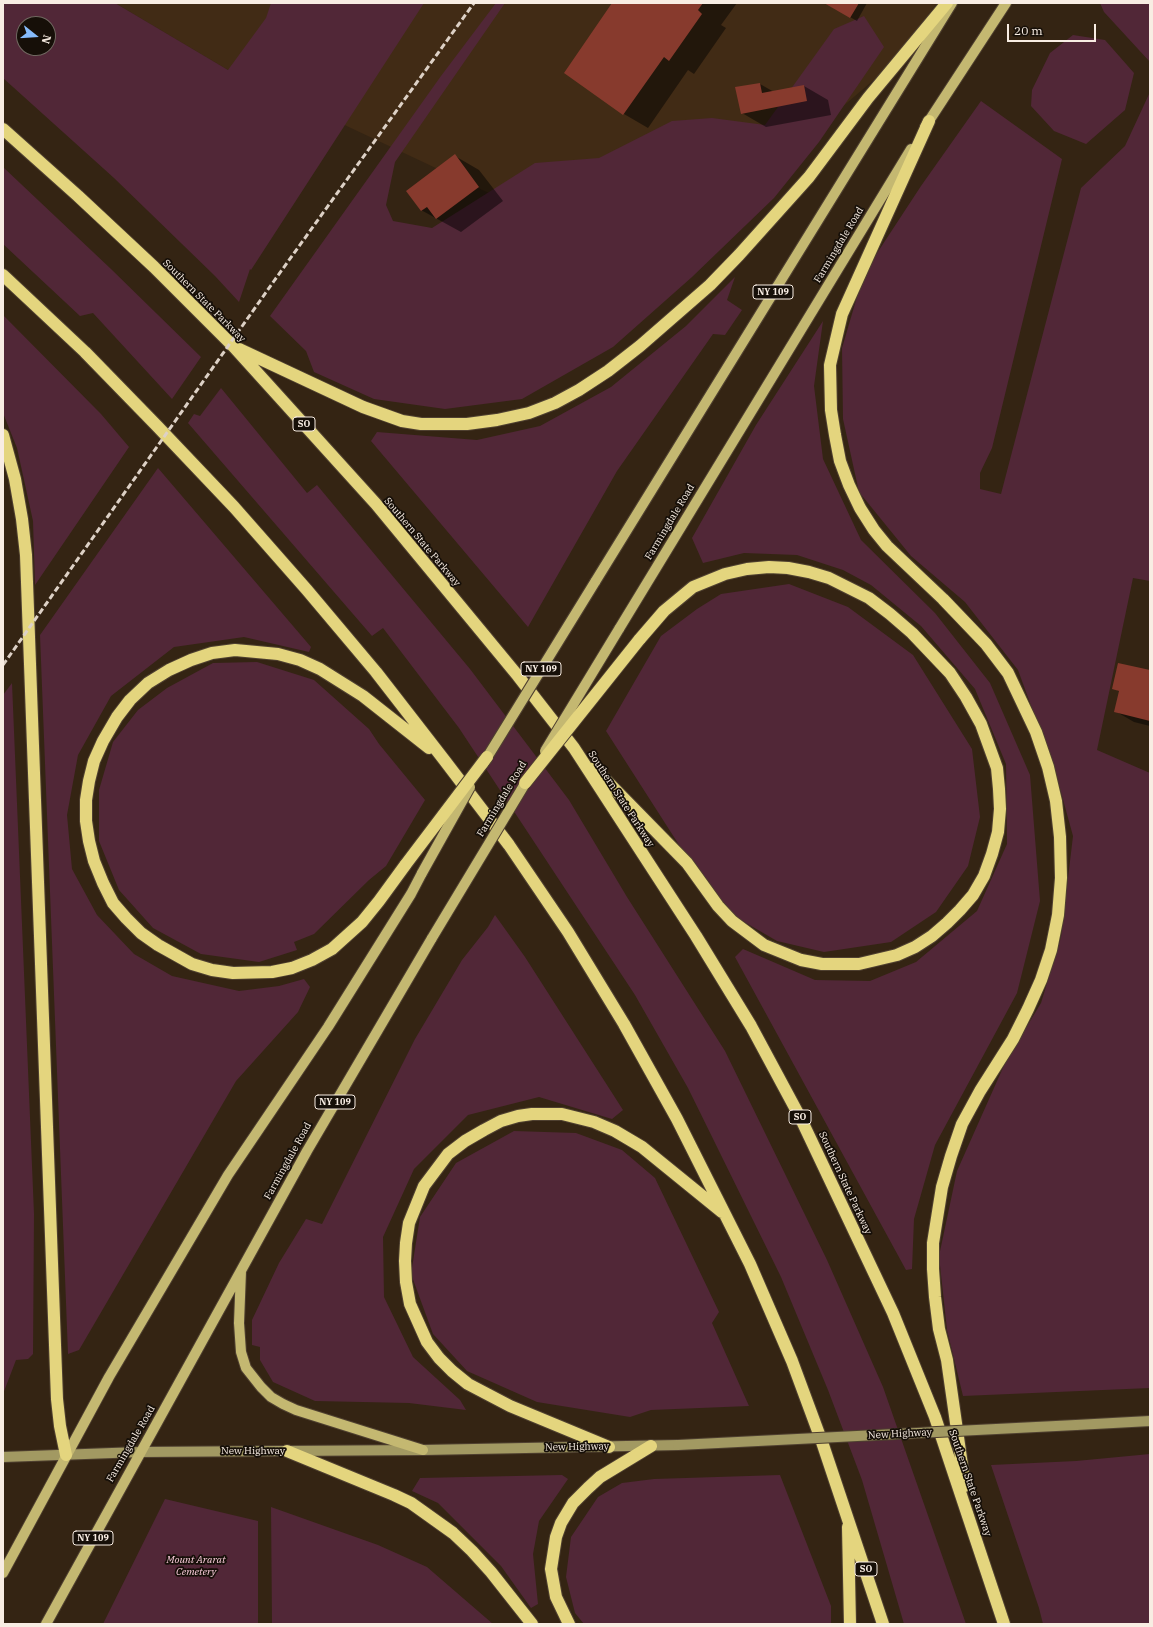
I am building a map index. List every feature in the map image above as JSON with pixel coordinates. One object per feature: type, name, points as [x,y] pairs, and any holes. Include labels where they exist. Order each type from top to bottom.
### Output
[{"type":"highway","points":[[234,347],[363,407],[402,421],[421,424],[467,424],[497,420],[529,413],[555,403],[579,390],[608,371],[640,346],[710,285],[785,206],[809,177],[868,98],[947,3]]},
{"type":"highway","points":[[929,121],[842,314],[830,364],[831,410],[835,435],[840,462],[849,485],[860,508],[874,530],[887,546],[943,599],[986,644],[1008,673],[1036,732],[1048,767],[1056,801],[1060,837],[1061,878],[1058,915],[1051,950],[1041,980],[1013,1039],[980,1091],[962,1124],[950,1156],[942,1187],[933,1243],[932,1269],[939,1329],[947,1360],[969,1515]]},
{"type":"highway","name":"Southern State Parkway","points":[[3,129],[154,267],[234,347],[381,510],[518,676],[574,748],[696,936],[751,1026],[801,1119],[893,1313],[936,1417],[1004,1624]]},
{"type":"highway","name":"SO","points":[[3,275],[85,352],[234,507],[307,590],[366,660],[446,761],[508,845],[568,932],[628,1031],[677,1119],[750,1264],[792,1361],[847,1513],[883,1624]]},
{"type":"highway","points":[[3,435],[16,486],[22,519],[26,555],[58,1399],[60,1426],[66,1455]]},
{"type":"highway","points":[[525,783],[639,640],[664,611],[693,587],[725,574],[754,568],[788,568],[829,578],[869,598],[912,633],[950,673],[981,724],[993,755],[999,789],[1000,809],[998,832],[984,876],[973,895],[948,923],[932,936],[915,947],[896,955],[859,964],[838,965],[801,960],[783,954],[764,945],[732,921],[718,906],[687,863],[574,748]]},
{"type":"highway","points":[[446,761],[363,696],[320,669],[300,660],[278,654],[235,650],[212,653],[191,660],[169,670],[148,683],[130,700],[116,717],[102,741],[94,761],[86,800],[86,821],[94,861],[113,903],[126,918],[158,945],[192,964],[212,970],[234,973],[272,972],[292,968],[312,960],[332,949],[348,937],[362,922],[380,901],[487,757]]},
{"type":"highway","points":[[609,1447],[510,1406],[468,1384],[447,1367],[427,1342],[410,1304],[406,1282],[405,1262],[409,1224],[424,1186],[448,1154],[465,1141],[501,1121],[532,1114],[562,1114],[594,1122],[615,1131],[642,1146],[726,1215]]},
{"type":"highway","points":[[569,1624],[556,1597],[551,1568],[556,1537],[561,1523],[573,1503],[588,1488],[600,1478],[651,1446]]},
{"type":"highway","points":[[287,1451],[411,1503],[453,1533],[472,1551],[491,1572],[532,1624]]},
{"type":"highway","points":[[847,1513],[850,1624]]},
{"type":"main road","name":"NY 109","points":[[3,1573],[109,1377],[228,1175],[328,1027],[411,894],[487,757],[952,3]]},
{"type":"main road","name":"Farmingdale Road","points":[[46,1624],[339,1095],[525,783],[929,121],[1006,3]]},
{"type":"main road","points":[[242,1268],[239,1323],[241,1352],[246,1368],[261,1388],[271,1397],[296,1410],[423,1450]]},
{"type":"main road","name":"New Highway","points":[[3,1457],[140,1452],[423,1450],[651,1446],[1150,1421]]},
{"type":"shaded area","points":[[115,3],[937,3],[890,66],[652,270],[228,70]]},
{"type":"green space","points":[[3,3],[115,3],[228,70],[266,18],[271,3],[424,3],[251,270],[250,269],[239,302],[215,276],[114,178],[3,78]]},
{"type":"green space","points":[[496,3],[505,3],[395,162],[386,205],[393,221],[432,228],[535,163],[599,158],[672,121],[712,118],[765,125],[834,29],[864,16],[884,47],[819,142],[774,198],[692,277],[613,347],[522,399],[445,409],[374,399],[314,372],[306,351],[270,316],[441,76]]},
{"type":"green space","points":[[1100,3],[1150,3],[1150,62],[1104,12]]},
{"type":"green space","points":[[1073,35],[1105,40],[1134,73],[1125,110],[1086,144],[1054,131],[1031,106],[1032,90],[1050,53]]},
{"type":"green space","points":[[1150,92],[1150,581],[1133,578],[1097,750],[1150,773],[1150,1388],[963,1396],[947,1330],[939,1256],[957,1171],[1006,1061],[1041,1003],[1061,937],[1073,836],[1056,774],[1018,670],[965,602],[911,556],[859,492],[843,419],[842,348],[864,273],[921,186],[981,101],[1062,159],[992,448],[980,473],[980,489],[1001,494],[1081,188],[1125,146]]},
{"type":"green space","points":[[3,167],[201,357],[172,399],[93,313],[80,316],[3,244]]},
{"type":"green space","points":[[735,277],[727,300],[742,310],[725,335],[713,334],[617,471],[528,627],[371,441],[377,432],[477,440],[540,426],[611,387],[686,326]]},
{"type":"green space","points":[[3,315],[101,414],[129,447],[35,585],[33,521],[17,448],[3,413]]},
{"type":"green space","points":[[823,321],[814,386],[823,459],[861,540],[935,613],[990,683],[1030,775],[1040,901],[1017,993],[935,1145],[914,1219],[912,1269],[906,1270],[735,957],[743,949],[815,980],[870,981],[916,962],[977,911],[1007,844],[1006,764],[975,689],[921,626],[871,585],[843,570],[797,555],[744,553],[703,563],[692,538],[756,425]]},
{"type":"green space","points":[[221,388],[307,493],[317,485],[470,669],[569,800],[627,897],[725,1051],[827,1260],[883,1387],[966,1624],[904,1624],[862,1480],[828,1390],[781,1277],[688,1088],[635,995],[459,728],[383,628],[372,636],[188,423],[194,414],[200,416]]},
{"type":"green space","points":[[158,468],[311,647],[309,652],[244,637],[174,647],[111,696],[78,755],[67,815],[72,869],[97,915],[134,954],[172,976],[239,991],[279,986],[304,979],[310,987],[298,1012],[236,1081],[79,1350],[68,1354],[40,635]]},
{"type":"green space","points":[[789,584],[848,607],[913,655],[972,749],[980,817],[968,866],[936,912],[891,942],[824,952],[777,941],[734,916],[706,887],[606,731],[661,636],[697,609],[721,594]]},
{"type":"green space","points":[[257,662],[314,680],[369,729],[379,744],[425,800],[386,866],[369,880],[314,934],[294,942],[297,950],[259,962],[201,954],[153,928],[119,890],[99,841],[99,790],[113,742],[138,710],[167,688],[213,663]]},
{"type":"green space","points":[[12,683],[34,1214],[33,1354],[28,1359],[16,1360],[3,1394],[3,695]]},
{"type":"green space","points":[[495,915],[525,957],[623,1110],[612,1119],[539,1097],[468,1115],[414,1169],[383,1237],[384,1297],[413,1357],[460,1400],[466,1410],[409,1403],[315,1401],[273,1382],[260,1360],[260,1347],[252,1345],[252,1320],[279,1263],[306,1219],[322,1224],[415,1039],[462,960],[488,927]]},
{"type":"green space","points":[[514,1131],[576,1133],[622,1150],[655,1178],[719,1312],[712,1323],[749,1406],[651,1410],[630,1417],[537,1402],[467,1371],[433,1334],[411,1274],[420,1217],[456,1163]]},
{"type":"green space","points":[[1150,1454],[1150,1624],[1043,1624],[991,1465],[1076,1461]]},
{"type":"green space","points":[[562,1475],[568,1479],[539,1521],[533,1554],[538,1604],[531,1608],[501,1566],[438,1503],[412,1491],[420,1478]]},
{"type":"green space","points":[[780,1475],[831,1606],[831,1624],[584,1624],[575,1613],[566,1577],[571,1537],[598,1497],[622,1483],[654,1479]]},
{"type":"green space","name":"Mount Ararat Cemetery","points":[[165,1499],[258,1521],[258,1624],[103,1624]]},
{"type":"green space","points":[[271,1507],[378,1545],[427,1567],[493,1624],[272,1624]]},
{"type":"building","points":[[612,3],[703,3],[698,10],[702,14],[669,61],[664,57],[623,115],[564,73]]},
{"type":"building","points":[[824,3],[859,3],[850,18]]},
{"type":"building","points":[[760,83],[762,93],[804,85],[807,101],[741,114],[735,87]]},
{"type":"building","points":[[455,154],[479,187],[436,219],[427,207],[421,211],[406,191]]},
{"type":"building","points":[[1118,663],[1150,670],[1150,721],[1114,712],[1119,691],[1112,689]]},
{"type":"railway","points":[[3,665],[274,281],[474,3]]}]
